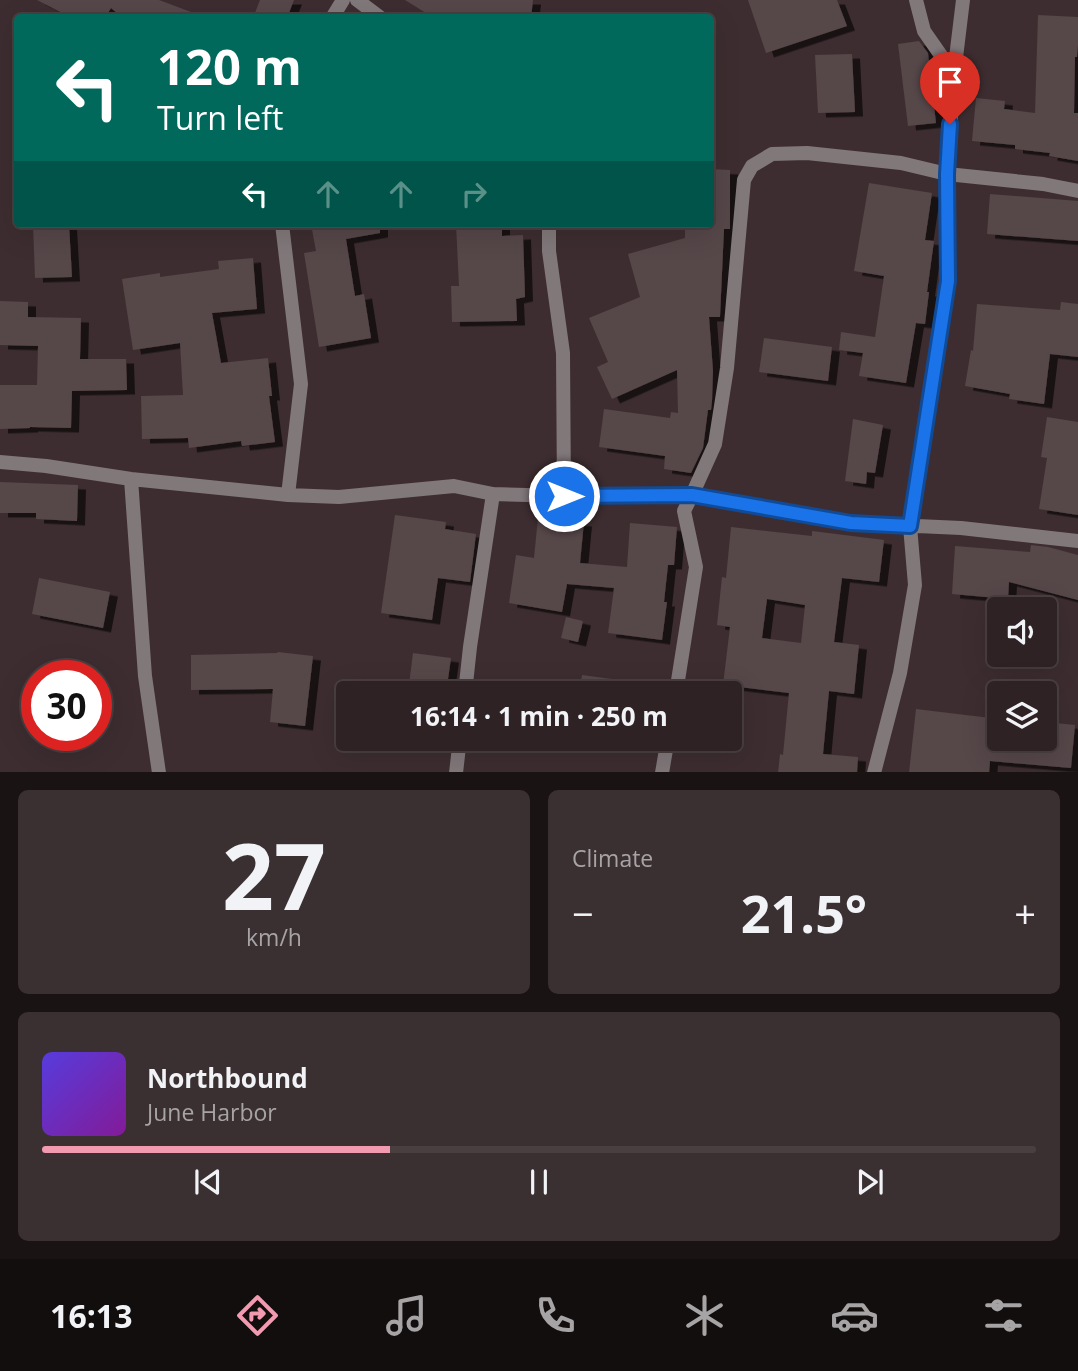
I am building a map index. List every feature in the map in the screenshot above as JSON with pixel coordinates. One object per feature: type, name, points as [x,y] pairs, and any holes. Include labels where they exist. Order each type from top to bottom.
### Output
[{"type":"street","points":[[357,0],[376,14]]},
{"type":"street","points":[[916,0],[924,31],[954,74]]},
{"type":"street","points":[[874,772],[900,673],[915,585],[910,526],[948,281],[947,174],[954,74],[963,0]]},
{"type":"street","points":[[678,681],[696,567],[684,511],[715,444],[727,368],[744,180],[752,166],[772,154],[807,153],[901,163],[947,174],[1043,184],[1078,191]]},
{"type":"street","points":[[282,228],[301,384],[289,495]]},
{"type":"street","points":[[549,228],[549,251],[563,353],[564,496]]},
{"type":"street","points":[[0,462],[289,495],[339,497],[454,486],[493,494],[692,495],[851,523],[961,528],[1078,541]]},
{"type":"street","points":[[131,479],[145,676],[159,772]]},
{"type":"street","points":[[466,681],[493,494]]},
{"type":"street","points":[[456,772],[458,751]]},
{"type":"street","points":[[662,772],[666,751]]},
{"type":"building","points":[[37,0],[159,0],[196,14],[118,14],[111,8],[107,14],[64,14]]},
{"type":"building","points":[[260,0],[294,0],[289,14],[255,14]]},
{"type":"building","points":[[405,0],[533,0],[531,14],[428,14]]},
{"type":"building","points":[[748,0],[837,0],[847,26],[766,53]]},
{"type":"building","points":[[1038,15],[1078,17],[1074,113],[1078,113],[1078,161],[1049,156],[1050,153],[1015,149],[1015,145],[972,141],[976,98],[1005,101],[1004,109],[1035,113]]},
{"type":"building","points":[[919,41],[928,53],[936,123],[908,126],[898,44]]},
{"type":"building","points":[[852,54],[855,112],[818,113],[815,55]]},
{"type":"building","points":[[714,169],[730,170],[730,229],[724,229],[720,317],[709,317],[713,371],[711,410],[708,410],[703,448],[691,473],[664,469],[665,456],[599,447],[604,409],[670,418],[671,412],[678,413],[677,370],[612,399],[597,367],[608,362],[589,318],[640,297],[628,254],[685,238],[685,228],[714,228]]},
{"type":"building","points":[[869,183],[932,193],[925,240],[934,241],[925,324],[916,323],[906,383],[859,376],[863,353],[839,350],[841,332],[875,337],[884,276],[854,271]]},
{"type":"building","points":[[990,194],[1078,201],[1078,241],[987,234]]},
{"type":"building","points":[[33,228],[69,228],[72,277],[35,278]]},
{"type":"building","points":[[312,228],[380,228],[380,233],[346,239],[355,296],[364,294],[371,338],[319,347],[304,253],[316,251]]},
{"type":"building","points":[[456,228],[502,228],[502,236],[523,235],[525,297],[516,299],[517,321],[452,322],[451,286],[459,286]]},
{"type":"building","points":[[253,258],[257,309],[212,313],[221,363],[268,358],[272,396],[269,396],[275,442],[242,446],[241,441],[189,448],[188,438],[142,439],[141,396],[183,395],[180,343],[133,350],[122,279],[219,269],[218,261]]},
{"type":"building","points":[[0,301],[28,302],[28,317],[81,318],[80,359],[126,359],[127,390],[72,391],[71,428],[0,429],[0,385],[37,385],[38,346],[0,345]]},
{"type":"building","points":[[1061,302],[1078,304],[1078,357],[1050,354],[1044,404],[1009,399],[1010,394],[965,386],[971,350],[973,351],[977,304],[1060,310]]},
{"type":"building","points":[[764,338],[832,347],[828,381],[759,372]]},
{"type":"building","points":[[1047,417],[1078,422],[1078,515],[1039,509],[1047,458],[1041,457]]},
{"type":"building","points":[[853,419],[883,425],[875,473],[867,472],[866,484],[845,481]]},
{"type":"building","points":[[0,482],[78,485],[77,521],[36,519],[36,513],[0,513]]},
{"type":"building","points":[[395,515],[446,522],[445,529],[476,534],[470,582],[438,578],[432,620],[381,613]]},
{"type":"building","points":[[538,518],[584,522],[580,563],[627,567],[630,523],[677,527],[674,565],[668,565],[662,640],[608,633],[614,588],[567,584],[562,612],[509,603],[516,555],[534,558]]},
{"type":"building","points":[[731,527],[812,536],[812,531],[884,540],[879,582],[842,578],[834,642],[859,645],[854,694],[829,691],[823,754],[858,757],[857,772],[778,772],[780,754],[783,755],[789,693],[742,687],[742,681],[723,681],[730,627],[717,625],[722,577],[726,578]],"holes":[[[767,599],[805,605],[801,643],[762,638]]]},
{"type":"building","points":[[1031,545],[1078,555],[1078,600],[1009,582],[1008,597],[952,594],[955,546],[1030,552]]},
{"type":"building","points":[[39,578],[110,592],[103,628],[32,614]]},
{"type":"building","points":[[566,617],[583,621],[578,642],[561,638]]},
{"type":"building","points":[[278,652],[313,656],[305,726],[270,722],[273,689],[191,690],[191,655]]},
{"type":"building","points":[[413,653],[451,658],[448,681],[410,681]]},
{"type":"building","points":[[582,675],[627,681],[581,681]]},
{"type":"building","points":[[916,709],[987,718],[987,751],[1057,751],[1057,723],[1075,725],[1071,768],[990,761],[989,772],[909,772]]},
{"type":"route","points":[[564,496],[692,495],[851,523],[910,526],[948,281],[947,174],[950,124]]}]
